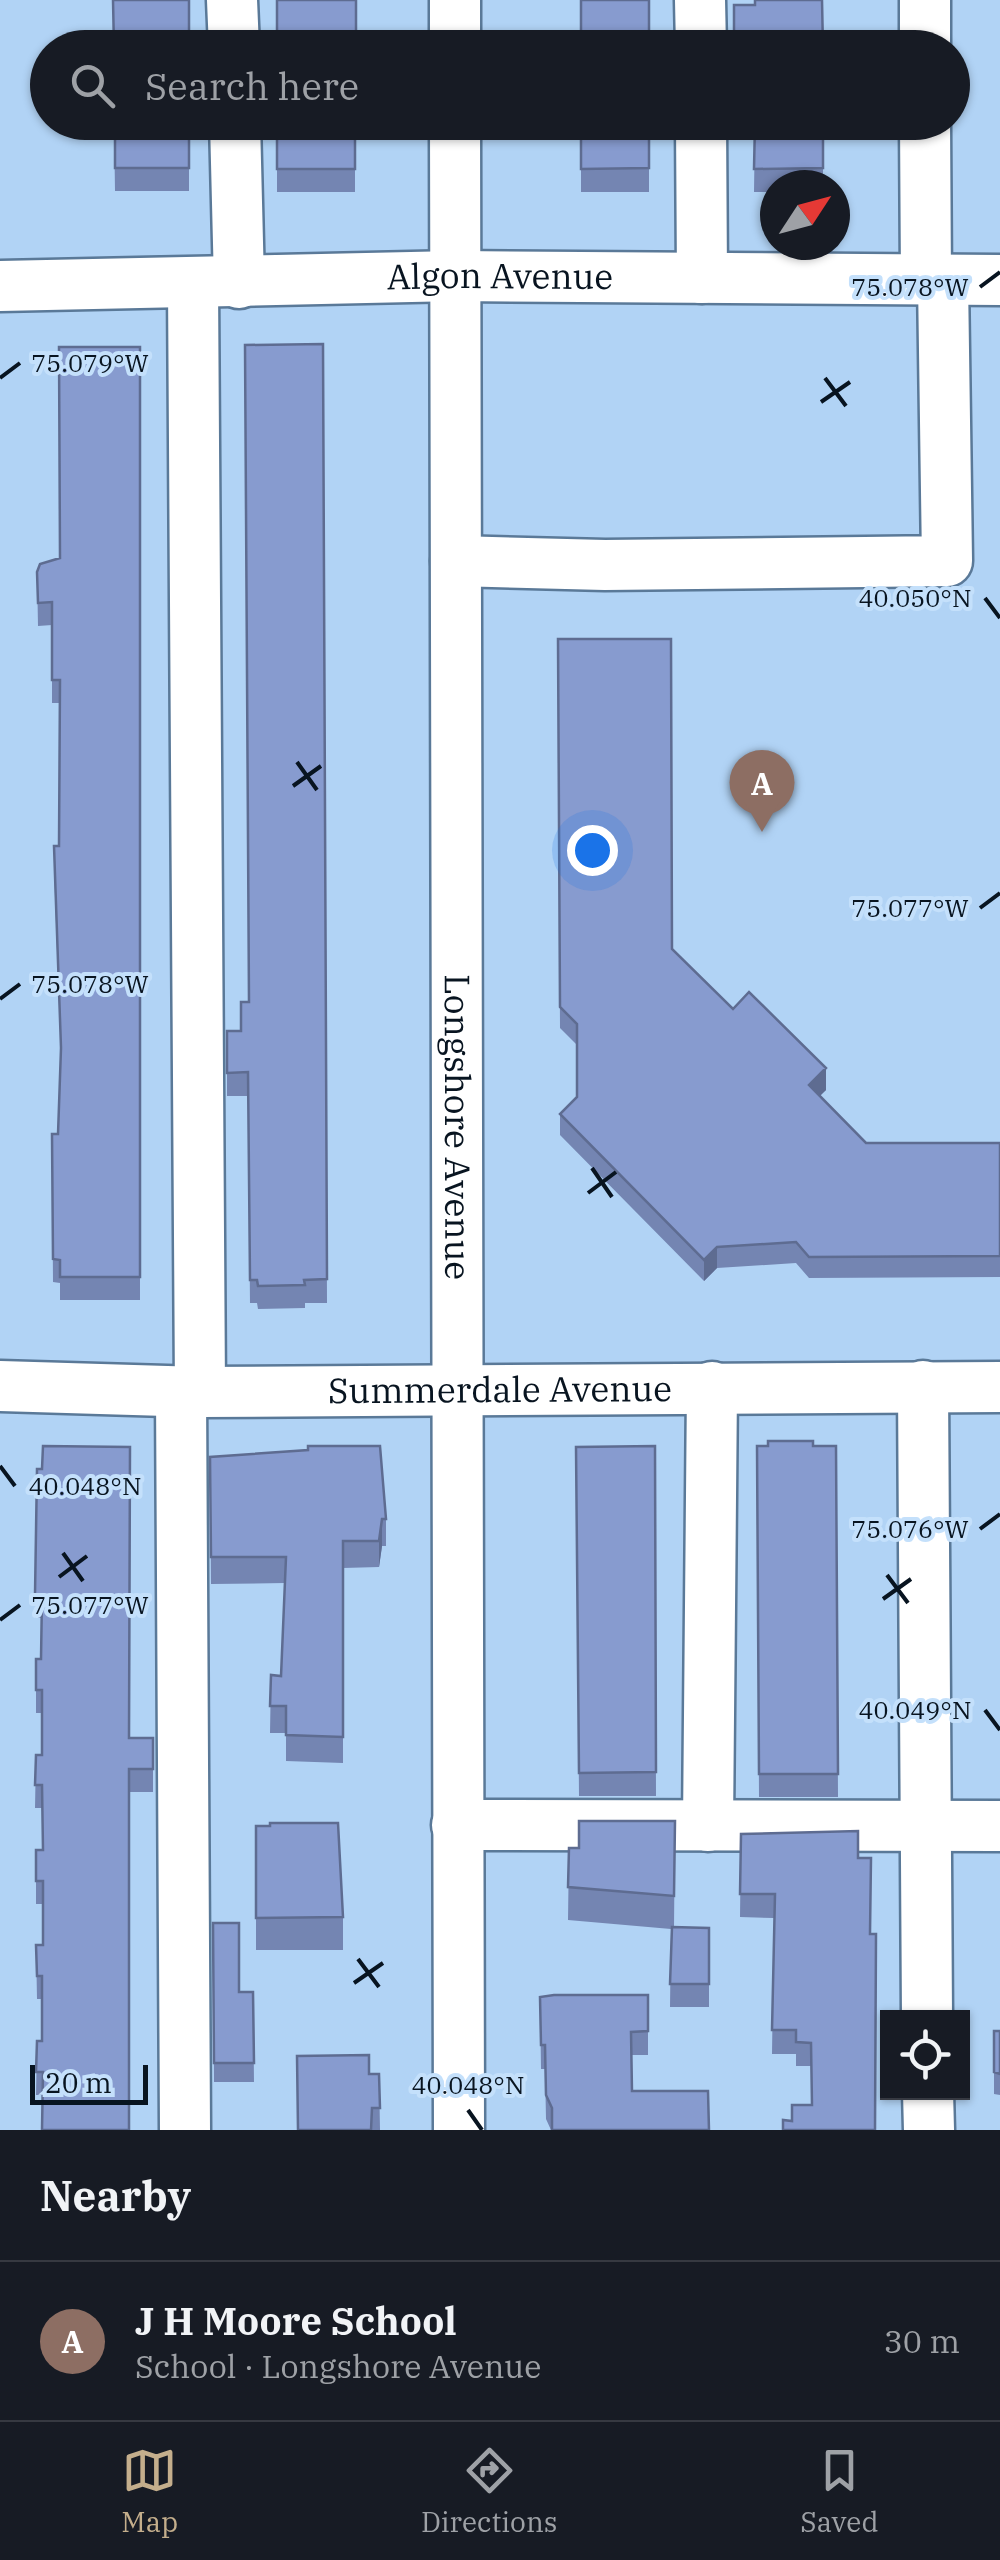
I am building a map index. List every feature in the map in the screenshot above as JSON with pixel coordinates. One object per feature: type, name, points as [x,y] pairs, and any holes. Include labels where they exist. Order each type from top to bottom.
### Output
[{"type":"street","points":[[232,0],[233,30]]},
{"type":"street","points":[[455,0],[455,30]]},
{"type":"street","points":[[700,0],[701,30]]},
{"type":"street","points":[[925,0],[925,30]]},
{"type":"street","points":[[185,2130],[191,1392],[216,284],[233,140]]},
{"type":"street","name":"Longshore Avenue","points":[[455,140],[455,1389],[460,2130]]},
{"type":"street","points":[[701,140],[702,278]]},
{"type":"street","points":[[456,560],[605,564],[947,561],[945,418],[926,140]]},
{"type":"street","name":"Algon Avenue","points":[[0,286],[456,276],[1000,280]]},
{"type":"street","name":"Summerdale Avenue","points":[[0,1386],[191,1392],[1000,1387]]},
{"type":"street","points":[[923,1386],[927,2010]]},
{"type":"street","points":[[708,1826],[712,1388]]},
{"type":"street","points":[[458,1825],[1000,1826]]},
{"type":"street","points":[[928,2100],[929,2130]]},
{"type":"building","points":[[113,0],[189,0],[189,30],[114,30]]},
{"type":"building","points":[[277,0],[356,0],[356,30],[277,30]]},
{"type":"building","points":[[581,0],[649,0],[649,30],[581,30]]},
{"type":"building","points":[[755,0],[822,0],[823,30],[734,30],[734,5],[755,5]]},
{"type":"building","points":[[115,140],[189,140],[189,168],[115,168]]},
{"type":"building","points":[[277,140],[355,140],[355,169],[277,169]]},
{"type":"building","points":[[581,140],[649,140],[649,168],[581,169]]},
{"type":"building","points":[[755,140],[823,140],[823,168],[754,169]]},
{"type":"building","points":[[323,344],[327,1279],[304,1280],[305,1285],[258,1286],[257,1280],[250,1280],[248,1072],[227,1073],[227,1031],[241,1031],[241,1002],[249,1002],[245,345]]},
{"type":"building","points":[[59,347],[140,347],[140,1277],[60,1277],[60,1260],[53,1259],[52,1134],[58,1134],[61,1048],[54,846],[59,846],[60,680],[52,680],[52,602],[38,603],[37,572],[40,564],[60,558]]},
{"type":"building","points":[[558,639],[671,639],[672,949],[733,1009],[749,992],[826,1068],[809,1085],[866,1143],[1000,1143],[1000,1256],[809,1257],[796,1242],[717,1247],[704,1260],[560,1114],[577,1097],[577,1024],[560,1007]]},
{"type":"building","points":[[768,1441],[813,1441],[813,1446],[836,1446],[838,1774],[759,1774],[757,1446],[768,1446]]},
{"type":"building","points":[[43,1446],[130,1447],[129,1738],[153,1738],[153,1769],[129,1769],[129,2130],[42,2130],[43,2072],[36,2072],[37,2041],[42,2041],[42,1976],[37,1976],[36,1945],[43,1945],[43,1881],[36,1881],[36,1850],[43,1850],[42,1785],[35,1785],[36,1755],[42,1755],[42,1690],[36,1690],[36,1659],[41,1659],[42,1595],[35,1595],[37,1469],[42,1469]]},
{"type":"building","points":[[308,1446],[380,1446],[386,1519],[382,1519],[379,1541],[343,1541],[343,1737],[286,1735],[286,1706],[270,1706],[271,1675],[281,1676],[286,1557],[211,1557],[210,1457],[308,1450]]},
{"type":"building","points":[[655,1446],[656,1772],[579,1773],[576,1447]]},
{"type":"building","points":[[579,1821],[675,1821],[674,1896],[568,1887],[569,1848],[579,1848]]},
{"type":"building","points":[[338,1823],[343,1917],[256,1918],[256,1826]]},
{"type":"building","points":[[858,1831],[858,1858],[871,1858],[870,1934],[876,1934],[875,2130],[783,2130],[783,2120],[792,2121],[792,2105],[812,2105],[811,2043],[796,2042],[796,2030],[772,2030],[775,1894],[740,1894],[741,1834]]},
{"type":"building","points":[[213,1923],[239,1923],[239,1992],[253,1992],[254,2063],[214,2063]]},
{"type":"building","points":[[672,1927],[709,1928],[709,1984],[670,1984]]},
{"type":"building","points":[[648,1995],[648,2031],[631,2032],[632,2091],[708,2091],[709,2130],[552,2130],[552,2108],[546,2095],[545,2045],[541,2045],[540,1997]]},
{"type":"building","points":[[994,2031],[1000,2031],[1000,2074],[994,2072]]},
{"type":"building","points":[[369,2055],[369,2074],[379,2074],[380,2108],[372,2108],[371,2130],[298,2130],[297,2056]]},
{"type":"place","name":"J H Moore School","points":[[762,832]]}]
